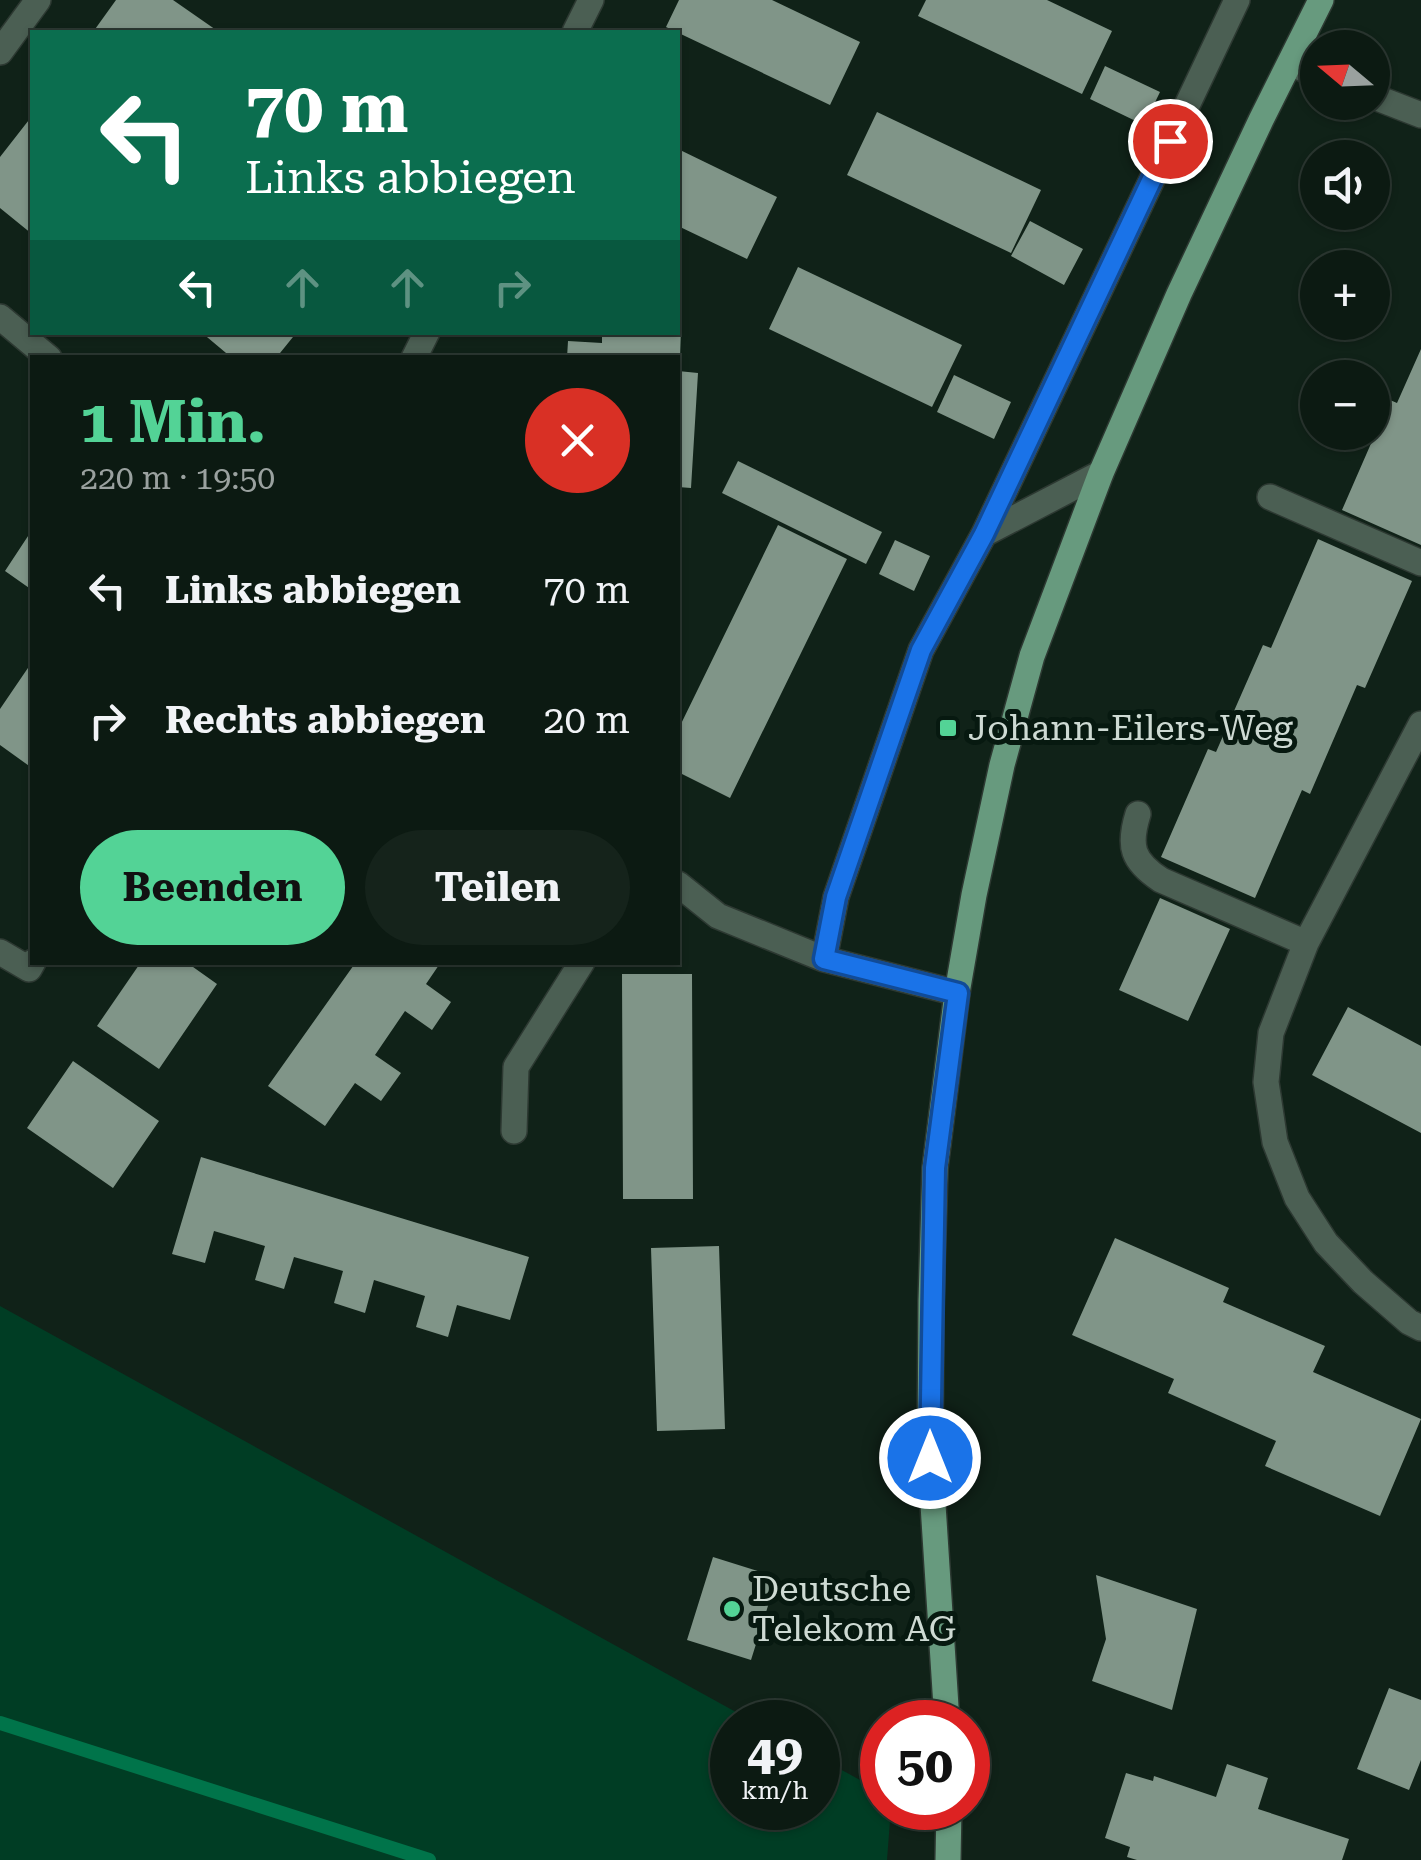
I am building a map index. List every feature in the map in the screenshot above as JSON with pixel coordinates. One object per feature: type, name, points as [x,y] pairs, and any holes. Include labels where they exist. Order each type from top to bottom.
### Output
[{"type":"main road","points":[[945,1700],[930,1458],[935,1168],[974,895],[1032,656],[1101,474],[1179,294],[1321,0]]},
{"type":"main road","points":[[948,1860],[949,1830]]},
{"type":"street","points":[[0,52],[38,0]]},
{"type":"street","points":[[577,30],[590,0]]},
{"type":"street","points":[[824,959],[836,897],[921,650],[984,534],[1237,0]]},
{"type":"street","points":[[1290,64],[1300,68]]},
{"type":"street","points":[[1390,103],[1421,115]]},
{"type":"street","points":[[0,318],[45,355]]},
{"type":"street","points":[[984,534],[1101,474]]},
{"type":"street","points":[[1270,497],[1421,563]]},
{"type":"street","points":[[1421,724],[1306,943],[1271,1033],[1266,1082],[1275,1142],[1296,1198],[1326,1243],[1362,1282],[1421,1328]]},
{"type":"street","points":[[1138,814],[1131,834],[1138,860],[1148,871],[1306,943]]},
{"type":"street","points":[[680,886],[718,916],[824,959],[958,993]]},
{"type":"street","points":[[0,952],[29,969],[31,965]]},
{"type":"street","points":[[514,1131],[516,1066],[580,965]]},
{"type":"green space","points":[[0,1306],[714,1700],[710,1700],[710,1830],[840,1830],[840,1769],[860,1780],[860,1830],[889,1830],[887,1860],[0,1860]]},
{"type":"building","points":[[116,0],[173,0],[216,30],[94,30]]},
{"type":"building","points":[[679,0],[772,0],[860,42],[830,105],[680,34],[680,30],[666,27]]},
{"type":"building","points":[[926,0],[1047,0],[1112,31],[1082,94],[918,16]]},
{"type":"building","points":[[1105,66],[1160,92],[1144,125],[1090,99]]},
{"type":"building","points":[[877,112],[1041,190],[1011,253],[847,175]]},
{"type":"building","points":[[30,119],[30,232],[0,208],[0,157]]},
{"type":"building","points":[[680,150],[777,197],[747,259],[680,227]]},
{"type":"building","points":[[1030,221],[1083,249],[1064,285],[1011,256]]},
{"type":"building","points":[[798,267],[962,345],[932,407],[769,329]]},
{"type":"building","points":[[681,329],[680,358],[567,355],[568,341],[602,343],[602,335],[680,335]]},
{"type":"building","points":[[205,335],[295,335],[278,355],[228,355]]},
{"type":"building","points":[[1421,349],[1421,545],[1342,510],[1368,450],[1390,450],[1390,400],[1397,403]]},
{"type":"building","points":[[680,371],[698,373],[691,488],[680,487]]},
{"type":"building","points":[[954,375],[1011,402],[994,439],[937,412]]},
{"type":"building","points":[[738,461],[882,532],[866,564],[722,493]]},
{"type":"building","points":[[778,525],[847,559],[730,798],[680,773],[680,726]]},
{"type":"building","points":[[30,533],[30,589],[5,571]]},
{"type":"building","points":[[1318,539],[1412,581],[1365,688],[1357,685],[1310,794],[1302,790],[1255,898],[1161,857],[1208,749],[1216,752],[1263,645],[1271,648]]},
{"type":"building","points":[[895,540],[930,556],[914,591],[879,574]]},
{"type":"building","points":[[30,665],[30,767],[0,745],[0,709]]},
{"type":"building","points":[[1160,898],[1230,929],[1188,1021],[1119,990]]},
{"type":"building","points":[[139,965],[190,965],[217,984],[159,1069],[97,1026]]},
{"type":"building","points":[[354,965],[439,965],[426,984],[451,1002],[432,1030],[405,1011],[375,1055],[401,1073],[381,1101],[355,1083],[325,1126],[268,1086]]},
{"type":"building","points":[[622,974],[692,974],[693,1199],[623,1199]]},
{"type":"building","points":[[1348,1007],[1421,1046],[1421,1133],[1312,1075]]},
{"type":"building","points":[[73,1061],[159,1121],[113,1188],[27,1128]]},
{"type":"building","points":[[201,1157],[529,1257],[510,1320],[457,1305],[448,1337],[416,1327],[425,1296],[374,1280],[365,1313],[334,1303],[343,1271],[294,1257],[284,1289],[255,1280],[265,1246],[214,1231],[205,1263],[172,1254]]},
{"type":"building","points":[[1115,1238],[1229,1288],[1223,1302],[1325,1346],[1313,1372],[1421,1419],[1380,1516],[1265,1466],[1276,1441],[1168,1393],[1174,1379],[1072,1335]]},
{"type":"building","points":[[719,1246],[725,1429],[657,1431],[651,1248]]},
{"type":"building","name":"Deutsche Telekom AG","points":[[713,1557],[777,1577],[751,1660],[687,1640]]},
{"type":"building","points":[[1096,1575],[1197,1609],[1172,1710],[1092,1681],[1106,1639]]},
{"type":"building","points":[[1389,1688],[1421,1700],[1421,1760],[1409,1790],[1357,1769]]},
{"type":"building","points":[[1227,1764],[1268,1778],[1258,1809],[1349,1839],[1342,1860],[1137,1860],[1127,1857],[1130,1847],[1105,1838],[1126,1773],[1153,1781],[1154,1776],[1216,1797]]},
{"type":"waterway","points":[[0,1723],[429,1860]]},
{"type":"place","name":"Johann-Eilers-Weg","points":[[948,728]]},
{"type":"place","name":"Deutsche Telekom AG","points":[[732,1609]]},
{"type":"route","points":[[930,1458],[935,1168],[958,993],[824,959],[836,897],[921,650],[984,534],[1170,141]]}]
